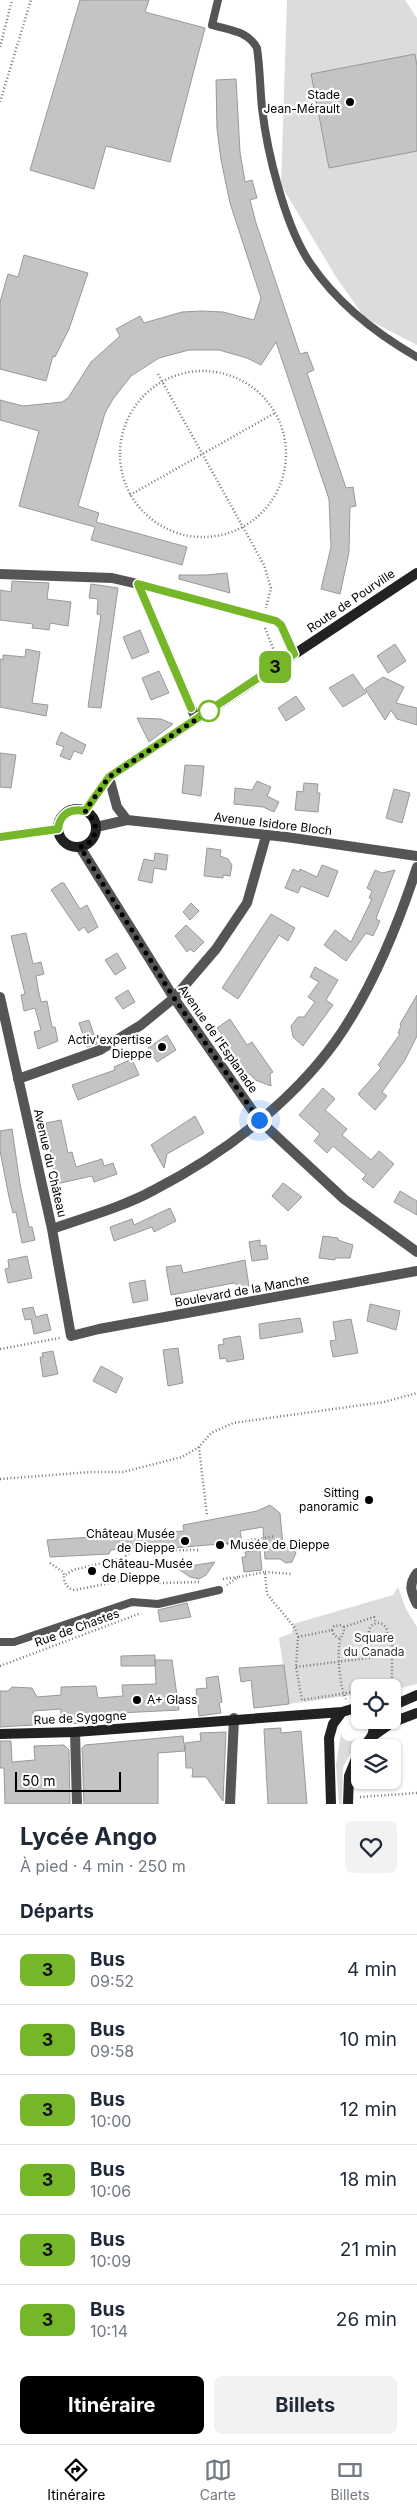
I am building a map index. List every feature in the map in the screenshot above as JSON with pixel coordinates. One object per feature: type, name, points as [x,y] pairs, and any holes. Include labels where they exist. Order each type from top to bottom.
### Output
[{"type":"street","name":"Route de Pourville","points":[[85,811],[109,777],[417,573]]},
{"type":"street","points":[[0,574],[112,578],[138,584],[196,719]]},
{"type":"street","points":[[109,777],[114,800],[127,820]]},
{"type":"street","points":[[72,810],[85,811],[90,815],[96,826],[94,838],[80,847],[68,845],[63,841],[58,829],[62,817],[72,810]]},
{"type":"street","name":"Avenue Isidore Bloch","points":[[96,826],[127,820],[417,856]]},
{"type":"street","points":[[0,837],[58,829]]},
{"type":"street","points":[[18,1079],[100,1050],[141,1025],[174,998],[216,950],[247,903],[266,836]]},
{"type":"street","name":"Avenue de l'Esplanade","points":[[80,847],[174,998],[259,1120],[344,1199],[417,1252]]},
{"type":"street","points":[[52,1229],[153,1191],[199,1165],[259,1120],[298,1085],[335,1042],[379,967],[417,867]]},
{"type":"street","name":"Avenue du Château","points":[[0,997],[52,1229],[71,1336]]},
{"type":"street","name":"Boulevard de la Manche","points":[[71,1336],[99,1329],[417,1271]]},
{"type":"street","points":[[417,1573],[412,1580],[410,1591],[417,1604]]},
{"type":"street","points":[[401,1702],[417,1695]]},
{"type":"street","points":[[330,1730],[351,1711]]},
{"type":"street","name":"Rue de Sygogne","points":[[0,1734],[74,1732],[234,1718],[351,1711]]},
{"type":"street","points":[[370,1739],[393,1722],[417,1713]]},
{"type":"street","points":[[318,1714],[326,1722],[330,1730],[331,1804]]},
{"type":"street","points":[[230,1804],[234,1718]]},
{"type":"street","points":[[373,1736],[374,1729]]},
{"type":"street","points":[[74,1732],[77,1804]]},
{"type":"street","points":[[348,1801],[349,1776],[351,1771]]},
{"type":"lane","points":[[218,0],[212,25],[245,34],[253,39],[258,48],[268,144],[292,226],[309,262],[335,295],[379,335],[417,357]]},
{"type":"lane","points":[[138,584],[264,617],[281,625],[294,654]]},
{"type":"lane","points":[[0,1642],[14,1642],[132,1602],[158,1604],[219,1590]]},
{"type":"path","points":[[0,47],[12,0]]},
{"type":"path","points":[[0,102],[30,0]]},
{"type":"path","points":[[204,371],[225,374],[245,382],[262,396],[275,413],[284,433],[286,455],[283,476],[275,496],[262,514],[244,527],[224,535],[202,538],[180,535],[160,526],[149,518],[130,495],[122,478],[119,460],[120,441],[125,423],[134,406],[147,392],[162,381],[182,373],[204,371]]},
{"type":"path","points":[[158,374],[264,565],[271,588],[264,624],[280,663]]},
{"type":"path","points":[[130,495],[275,413]]},
{"type":"path","points":[[0,1349],[71,1336]]},
{"type":"path","points":[[0,1479],[91,1472],[123,1472],[182,1457],[200,1447],[211,1433],[232,1423],[384,1402],[417,1393]]},
{"type":"path","points":[[200,1447],[207,1516]]},
{"type":"path","points":[[228,1544],[275,1536]]},
{"type":"path","points":[[64,1576],[73,1570],[123,1558],[132,1551],[198,1550]]},
{"type":"path","points":[[50,1563],[63,1572],[67,1586],[75,1590],[116,1582],[145,1580],[158,1584],[201,1582]]},
{"type":"path","points":[[265,1572],[267,1594],[295,1628],[298,1637],[296,1668],[302,1700],[351,1692]]},
{"type":"path","points":[[220,1580],[265,1572],[292,1574]]},
{"type":"path","points":[[219,1590],[238,1577]]},
{"type":"path","name":"Rue de Chastes","points":[[0,1666],[68,1638],[137,1616],[158,1604]]},
{"type":"path","points":[[298,1637],[332,1630],[334,1626],[341,1624],[344,1627],[374,1617],[376,1623]]},
{"type":"path","points":[[376,1623],[385,1626],[388,1632],[386,1638],[378,1642],[370,1637],[369,1629],[376,1623]]},
{"type":"path","points":[[344,1627],[344,1633],[340,1639],[342,1694],[351,1711]]},
{"type":"path","points":[[332,1630],[334,1635],[340,1639]]},
{"type":"path","points":[[386,1638],[392,1642],[392,1679]]},
{"type":"path","points":[[296,1668],[393,1654]]},
{"type":"path","points":[[348,1801],[417,1793]]},
{"type":"green space","name":"Stade Jean-Mérault","points":[[287,0],[405,0],[417,18],[417,345],[365,318],[336,277],[281,185]]},
{"type":"green space","name":"Square du Canada","points":[[398,1587],[406,1609],[417,1627],[417,1684],[401,1688],[401,1679],[351,1679],[351,1695],[289,1704],[279,1638],[292,1633],[293,1624],[393,1595]]},
{"type":"green space","points":[[341,1733],[342,1737],[347,1741],[351,1741],[351,1753],[343,1767],[342,1804],[339,1804],[336,1765]]},
{"type":"building","points":[[80,0],[149,0],[145,12],[205,28],[170,162],[106,146],[94,189],[30,170]]},
{"type":"building","points":[[415,54],[417,66],[417,151],[329,168],[311,74]]},
{"type":"building","points":[[236,79],[240,152],[245,182],[252,180],[257,198],[250,200],[256,223],[300,354],[307,352],[314,370],[307,373],[346,488],[353,487],[356,506],[350,507],[349,552],[340,594],[321,589],[331,547],[329,499],[276,342],[261,365],[247,358],[219,350],[189,350],[159,358],[131,376],[113,399],[105,413],[78,506],[99,513],[96,522],[187,547],[182,565],[91,540],[95,527],[19,506],[39,431],[0,420],[0,400],[23,406],[62,402],[68,398],[91,362],[120,336],[116,329],[140,316],[144,323],[182,312],[202,311],[223,312],[254,320],[261,298],[230,203],[217,129],[216,80]]},
{"type":"building","points":[[24,255],[88,273],[69,329],[55,357],[53,356],[46,381],[0,369],[0,302],[8,274],[18,277]]},
{"type":"building","points":[[227,573],[230,593],[179,579],[179,575]]},
{"type":"building","points":[[12,581],[49,583],[47,599],[71,602],[68,626],[50,623],[49,630],[32,628],[33,624],[0,620],[0,590],[11,592]]},
{"type":"building","points":[[91,584],[118,588],[101,708],[88,707],[101,615],[97,614],[98,599],[89,598]]},
{"type":"building","points":[[140,630],[149,652],[132,659],[123,637]]},
{"type":"building","points":[[395,644],[406,661],[388,673],[377,656]]},
{"type":"building","points":[[26,649],[40,652],[32,703],[48,705],[46,716],[0,707],[0,659],[3,660],[3,655],[25,657]]},
{"type":"building","points":[[159,671],[169,693],[151,700],[142,678]]},
{"type":"building","points":[[353,674],[366,693],[343,707],[329,688]]},
{"type":"building","points":[[383,677],[404,687],[396,703],[417,708],[417,725],[397,719],[391,710],[385,720],[365,689]]},
{"type":"building","points":[[296,696],[305,709],[286,721],[278,708]]},
{"type":"building","points":[[137,718],[161,719],[173,724],[149,742]]},
{"type":"building","points":[[61,732],[86,745],[82,754],[74,751],[70,760],[60,756],[64,747],[56,744]]},
{"type":"building","points":[[0,753],[16,755],[11,788],[0,787]]},
{"type":"building","points":[[185,765],[204,766],[201,796],[182,793]]},
{"type":"building","points":[[257,781],[271,787],[267,796],[279,802],[274,812],[263,807],[234,804],[235,788],[252,790]]},
{"type":"building","points":[[304,783],[318,784],[317,793],[320,793],[318,812],[295,810],[297,791],[303,792]]},
{"type":"building","points":[[394,789],[410,793],[402,823],[386,818]]},
{"type":"building","points":[[207,848],[221,850],[220,856],[228,859],[232,865],[230,876],[223,875],[223,878],[204,876]]},
{"type":"building","points":[[155,853],[168,855],[166,870],[154,868],[152,883],[138,880],[144,859],[154,861]]},
{"type":"building","points":[[322,865],[338,871],[328,897],[301,886],[298,893],[285,888],[293,869],[299,872],[300,869],[317,877]]},
{"type":"building","points":[[375,870],[382,873],[395,870],[376,919],[380,921],[373,936],[366,933],[346,961],[324,945],[335,930],[351,942],[372,899],[369,898],[372,891],[367,888]]},
{"type":"building","points":[[64,883],[80,909],[87,905],[98,927],[88,933],[84,927],[79,931],[51,890]]},
{"type":"building","points":[[191,903],[199,911],[190,920],[183,912]]},
{"type":"building","points":[[271,914],[295,928],[288,941],[279,935],[238,999],[222,988]]},
{"type":"building","points":[[186,925],[204,942],[194,952],[190,949],[187,952],[175,936]]},
{"type":"building","points":[[26,933],[33,964],[41,962],[44,974],[36,976],[41,1002],[47,1001],[52,1027],[55,1027],[58,1041],[38,1049],[34,1032],[41,1030],[35,1008],[24,1011],[21,995],[25,994],[11,936]]},
{"type":"building","points":[[117,953],[126,968],[115,975],[105,960]]},
{"type":"building","points":[[315,967],[338,980],[326,1000],[333,1005],[303,1046],[293,1037],[291,1026],[298,1017],[304,1017],[315,1002],[308,997],[319,982],[310,977]]},
{"type":"building","points":[[128,990],[135,1002],[123,1009],[115,998]]},
{"type":"building","points":[[417,995],[417,1036],[405,1060],[382,1092],[387,1096],[375,1110],[358,1094],[381,1068],[378,1065],[400,1034],[398,1033],[400,1024]]},
{"type":"building","points":[[230,1019],[247,1045],[252,1042],[273,1072],[270,1074],[271,1086],[255,1080],[250,1074],[247,1076],[219,1036],[222,1034],[217,1028]]},
{"type":"building","points":[[89,1020],[97,1044],[87,1047],[79,1023]]},
{"type":"building","points":[[167,1035],[176,1050],[157,1062],[148,1048]]},
{"type":"building","points":[[132,1059],[139,1075],[78,1100],[72,1085],[115,1070],[114,1067]]},
{"type":"building","points":[[323,1088],[335,1099],[325,1110],[347,1129],[342,1135],[371,1160],[379,1151],[394,1164],[373,1188],[362,1179],[366,1175],[333,1146],[327,1153],[314,1141],[320,1134],[299,1115]]},
{"type":"building","points":[[195,1116],[204,1133],[167,1154],[164,1168],[151,1145]]},
{"type":"building","points":[[61,1120],[68,1153],[72,1152],[76,1167],[102,1159],[104,1166],[113,1163],[117,1174],[94,1182],[92,1176],[56,1184],[46,1123]]},
{"type":"building","points":[[12,1129],[20,1184],[29,1227],[32,1227],[35,1240],[22,1243],[16,1212],[13,1213],[9,1197],[0,1151],[0,1131]]},
{"type":"building","points":[[283,1183],[302,1197],[288,1211],[272,1196]]},
{"type":"building","points":[[400,1191],[417,1201],[417,1215],[394,1202]]},
{"type":"building","points":[[170,1208],[176,1221],[154,1232],[152,1227],[114,1241],[110,1227],[132,1219],[134,1225]]},
{"type":"building","points":[[323,1236],[338,1238],[338,1240],[353,1245],[350,1258],[335,1258],[335,1260],[319,1258]]},
{"type":"building","points":[[260,1240],[260,1246],[266,1245],[268,1259],[252,1261],[249,1242]]},
{"type":"building","points":[[27,1256],[32,1278],[8,1283],[5,1269],[9,1268],[8,1260]]},
{"type":"building","points":[[245,1260],[249,1286],[241,1287],[234,1283],[171,1295],[166,1267],[181,1265],[183,1273]]},
{"type":"building","points":[[145,1280],[148,1300],[133,1303],[129,1283]]},
{"type":"building","points":[[370,1304],[400,1311],[396,1330],[367,1321]]},
{"type":"building","points":[[33,1307],[36,1317],[47,1314],[51,1330],[34,1334],[31,1319],[25,1320],[22,1309]]},
{"type":"building","points":[[300,1318],[303,1332],[260,1339],[259,1324]]},
{"type":"building","points":[[351,1319],[358,1353],[333,1357],[330,1341],[336,1340],[333,1322]]},
{"type":"building","points":[[240,1336],[244,1359],[227,1362],[226,1358],[220,1359],[218,1345],[224,1344],[223,1339]]},
{"type":"building","points":[[178,1348],[183,1383],[168,1386],[163,1350]]},
{"type":"building","points":[[53,1351],[58,1374],[43,1377],[40,1357],[43,1357],[42,1353]]},
{"type":"building","points":[[101,1366],[123,1378],[116,1393],[93,1381]]},
{"type":"building","name":"Château Musée de Dieppe","points":[[270,1505],[280,1513],[283,1546],[293,1549],[296,1553],[292,1562],[286,1563],[280,1559],[265,1559],[263,1527],[240,1531],[242,1542],[139,1551],[138,1547],[111,1550],[109,1554],[50,1557],[47,1540],[184,1531],[183,1525],[257,1511]]},
{"type":"building","points":[[260,1550],[262,1570],[244,1572],[242,1557],[246,1557],[245,1552]]},
{"type":"building","points":[[215,1562],[206,1575],[199,1579],[190,1577],[177,1568]]},
{"type":"building","points":[[187,1603],[191,1617],[160,1622],[158,1610]]},
{"type":"building","points":[[155,1655],[155,1666],[121,1666],[121,1656]]},
{"type":"building","points":[[155,1660],[172,1660],[179,1710],[99,1714],[100,1722],[66,1724],[65,1715],[61,1715],[61,1709],[33,1711],[34,1725],[0,1727],[0,1691],[8,1691],[12,1687],[32,1688],[37,1697],[61,1695],[61,1687],[96,1686],[98,1698],[123,1696],[122,1685],[156,1684]]},
{"type":"building","points":[[284,1665],[289,1704],[254,1708],[251,1680],[241,1682],[239,1668]]},
{"type":"building","points":[[218,1676],[222,1702],[219,1703],[221,1713],[199,1716],[196,1689],[207,1688],[206,1678]]},
{"type":"building","points":[[281,1728],[281,1733],[301,1731],[307,1804],[268,1804],[264,1729]]},
{"type":"building","points":[[226,1732],[223,1801],[206,1777],[192,1777],[193,1768],[186,1768],[185,1743],[201,1741],[200,1733]]},
{"type":"building","points":[[183,1736],[185,1751],[158,1753],[158,1804],[84,1804],[82,1748],[85,1745]]},
{"type":"building","points":[[0,1741],[11,1741],[12,1762],[35,1760],[34,1746],[64,1745],[69,1750],[70,1804],[5,1804],[4,1768],[0,1768]]},
{"type":"bus line","name":"3","points":[[0,837],[58,829],[62,817],[67,813],[72,810],[85,811],[109,777],[294,654],[281,625],[276,621],[138,584],[191,708]]},
{"type":"place","name":"Stade Jean-Mérault","points":[[350,102]]},
{"type":"place","name":"Activ'expertise Dieppe","points":[[162,1047]]},
{"type":"place","name":"Sitting panoramic","points":[[369,1500]]},
{"type":"place","name":"Château Musée de Dieppe","points":[[185,1541]]},
{"type":"place","name":"Musée de Dieppe","points":[[220,1545]]},
{"type":"place","name":"Château-Musée de Dieppe","points":[[92,1571]]},
{"type":"place","name":"A+ Glass","points":[[137,1700]]},
{"type":"route","points":[[209,711],[109,777],[85,811],[94,820],[96,826],[94,838],[86,846],[80,847],[174,998],[259,1120]]}]
